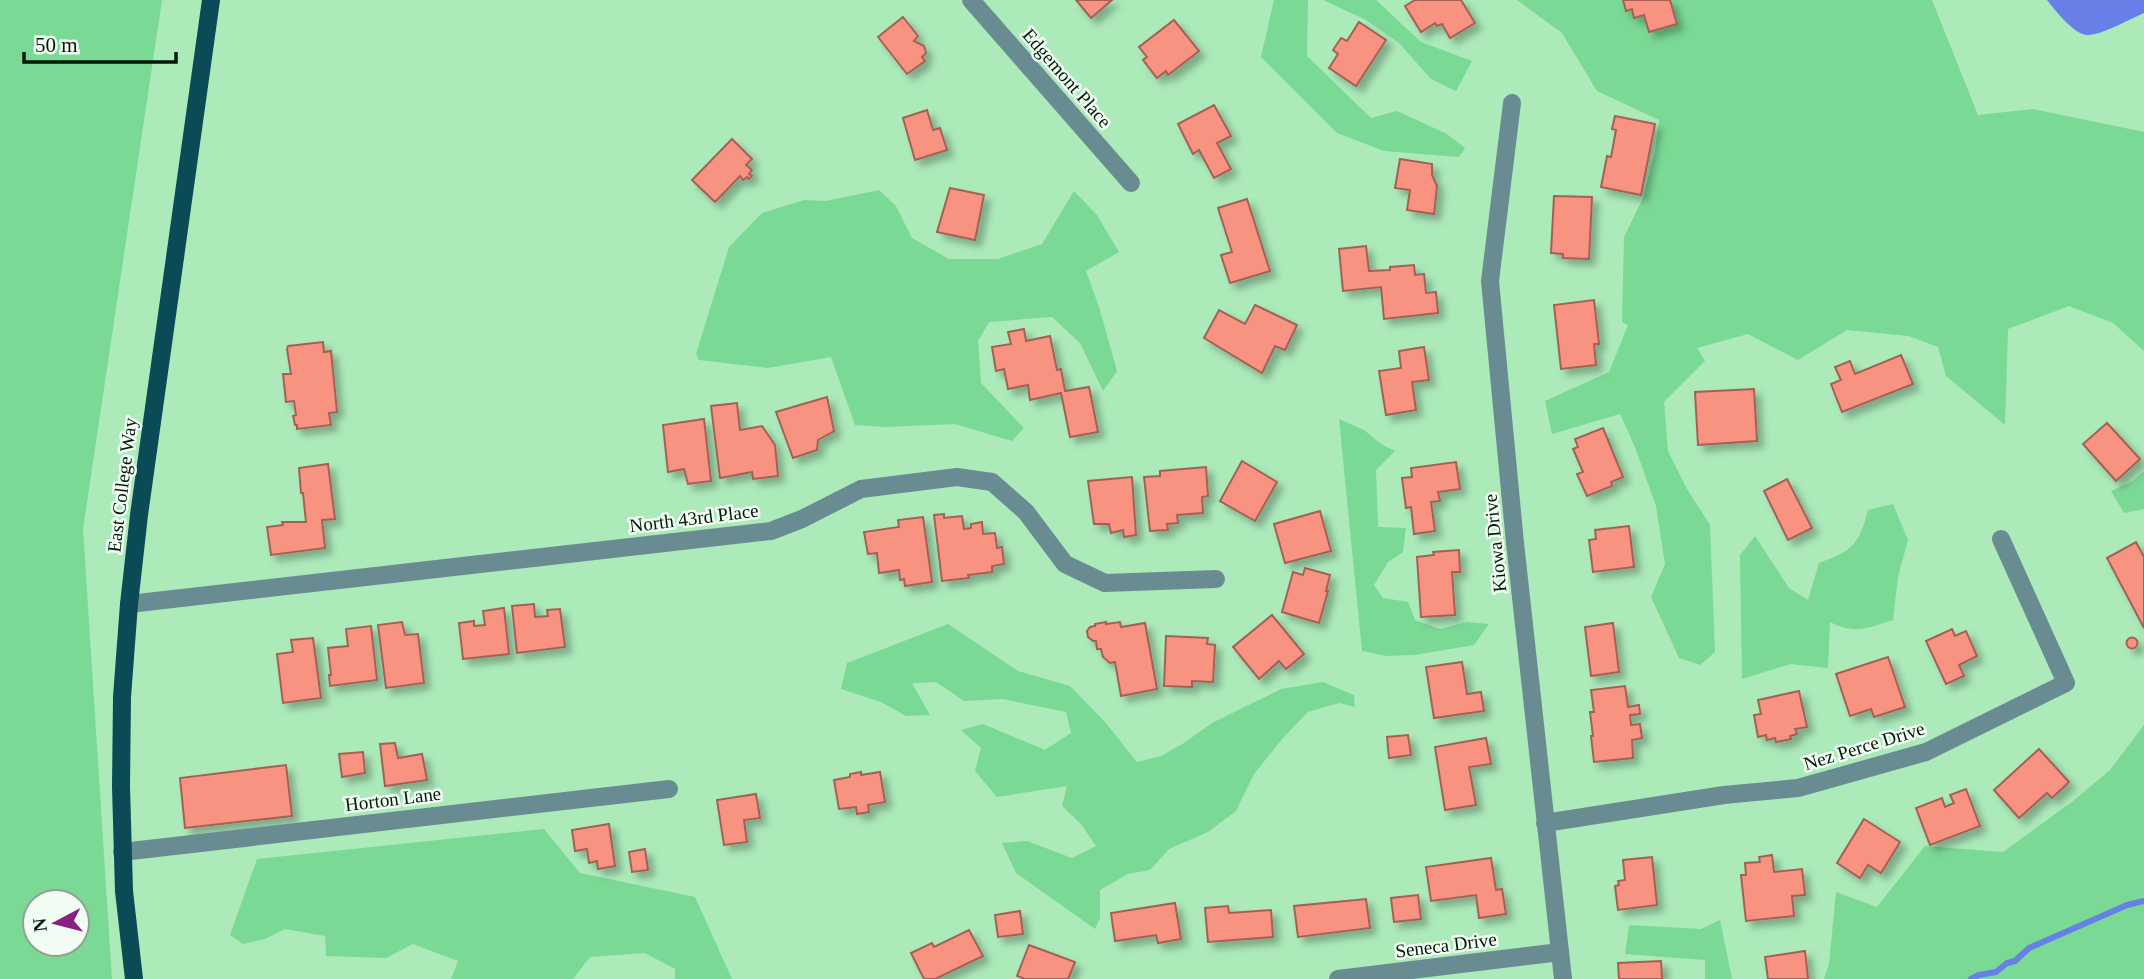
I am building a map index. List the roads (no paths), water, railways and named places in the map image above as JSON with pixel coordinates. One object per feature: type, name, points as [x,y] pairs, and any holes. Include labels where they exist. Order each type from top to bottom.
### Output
[{"type":"main road","name":"East College Way","points":[[134,979],[122,852],[122,710],[129,604],[211,0]]},
{"type":"street","name":"Edgemont Place","points":[[971,0],[1131,183]]},
{"type":"street","name":"Kiowa Drive","points":[[1512,103],[1490,281],[1563,979]]},
{"type":"street","name":"North 43rd Place","points":[[129,604],[771,531],[802,519],[861,489],[957,477],[992,482],[1026,512],[1065,564],[1105,583],[1216,579]]},
{"type":"street","name":"Nez Perce Drive","points":[[1545,823],[1724,795],[1798,788],[1926,752],[2066,683],[2001,539]]},
{"type":"street","name":"Horton Lane","points":[[122,852],[669,789]]},
{"type":"street","name":"Seneca Drive","points":[[1338,979],[1560,952]]},
{"type":"water","points":[[2047,0],[2144,0],[2144,13],[2108,30],[2088,35],[2071,27]]},
{"type":"waterway","points":[[1971,979],[1996,972],[2007,963],[2015,961],[2029,948],[2127,905],[2144,901]]}]
